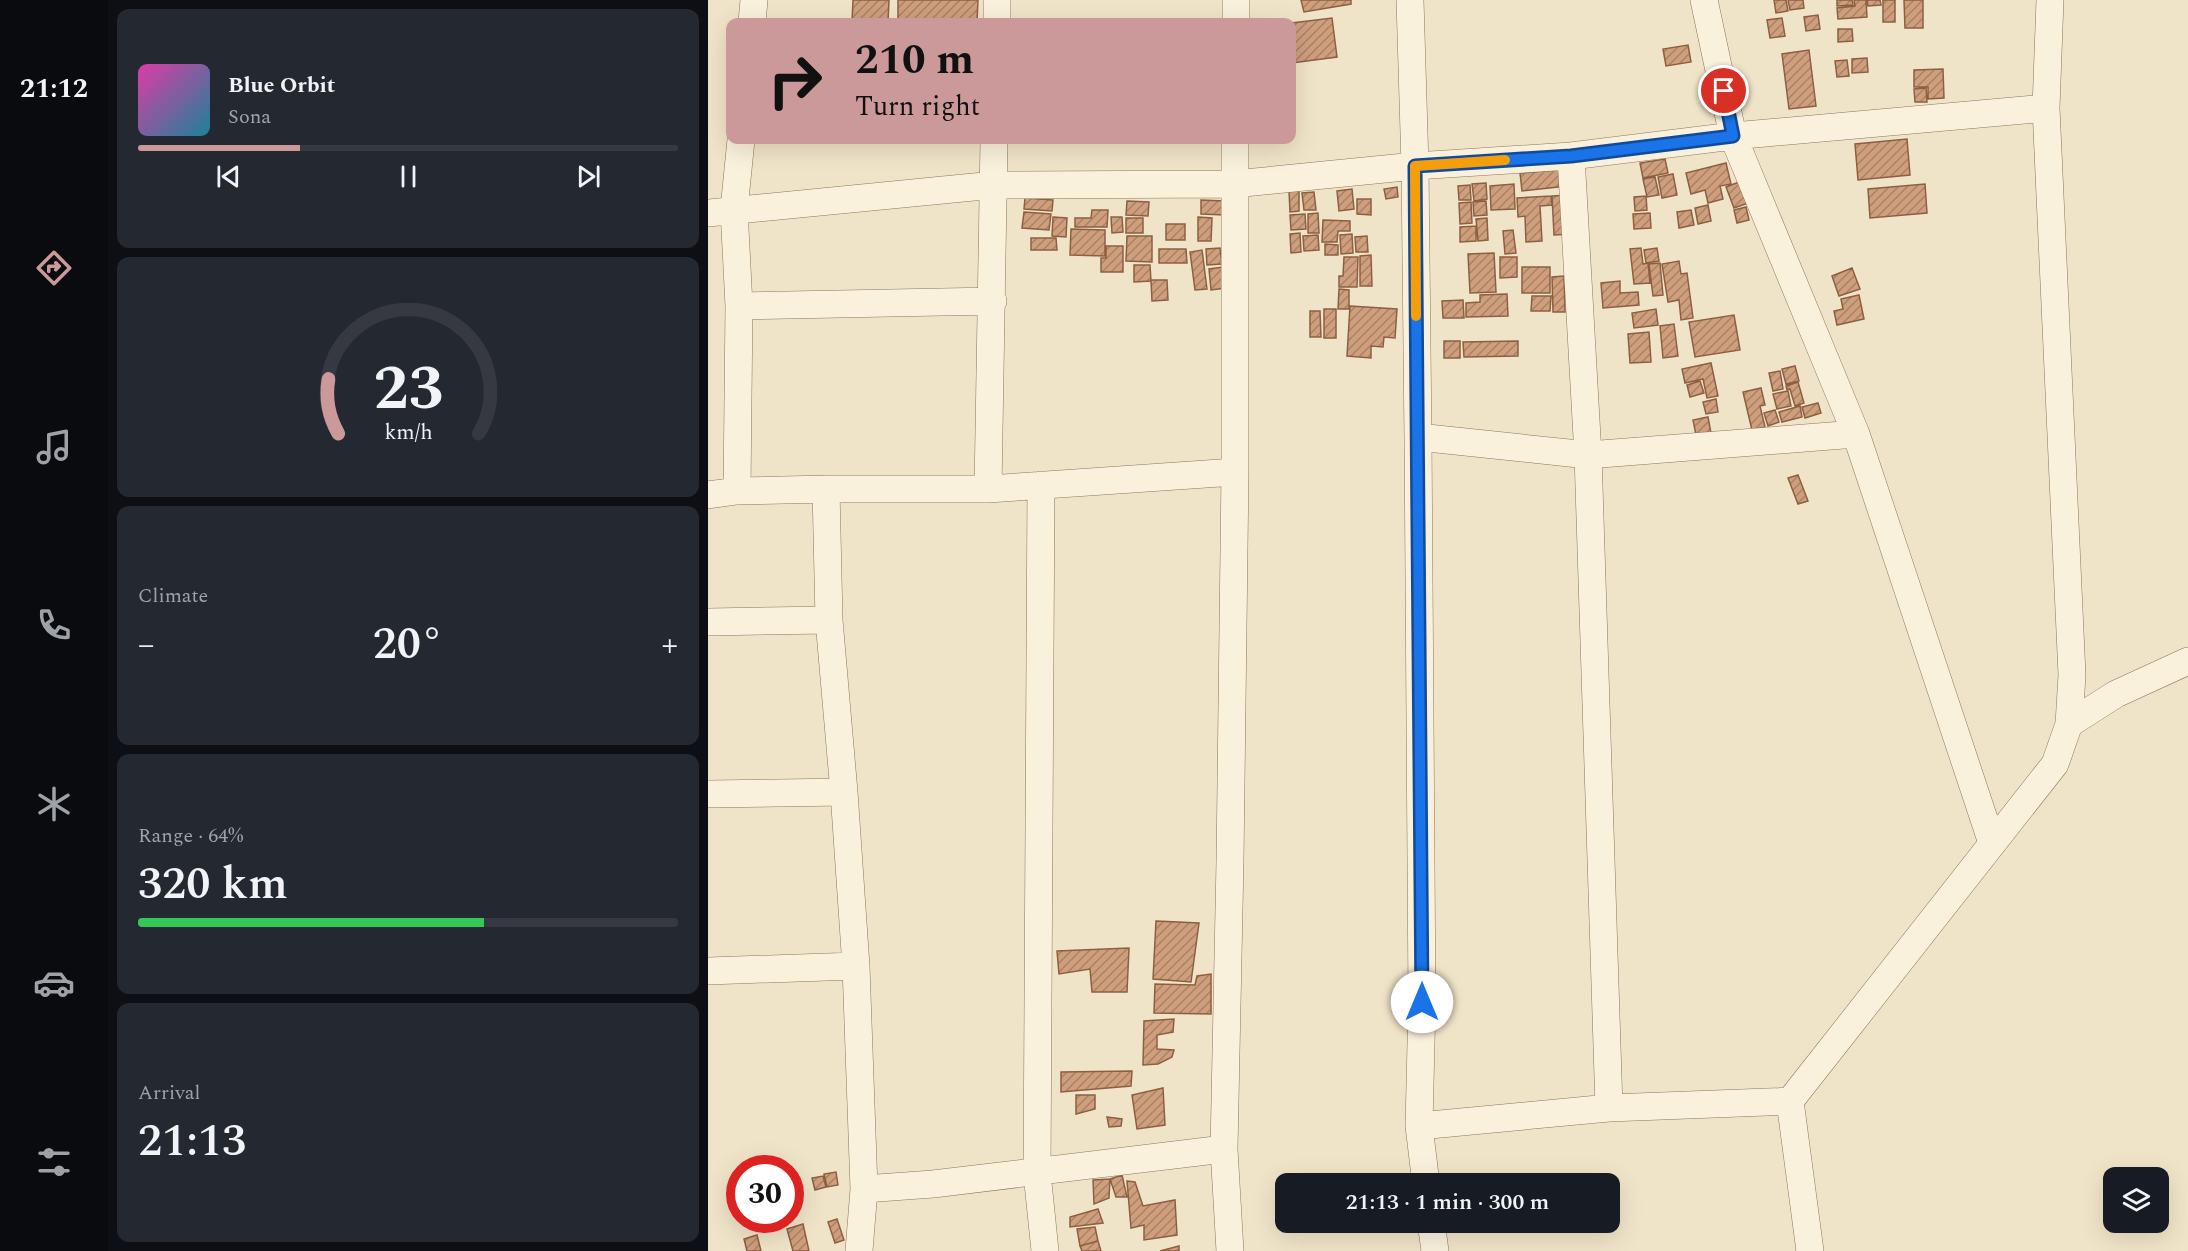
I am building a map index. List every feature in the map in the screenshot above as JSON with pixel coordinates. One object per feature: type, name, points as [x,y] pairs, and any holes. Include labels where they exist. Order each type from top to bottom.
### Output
[{"type":"street","points":[[752,18],[754,0]]},
{"type":"street","points":[[997,0],[997,18]]},
{"type":"street","points":[[1236,0],[1236,18]]},
{"type":"street","points":[[1410,0],[1415,166],[1418,437],[1422,1002],[1419,1126],[1425,1173]]},
{"type":"street","points":[[1704,0],[1733,136],[1856,434],[1992,843]]},
{"type":"street","points":[[1810,1251],[1790,1101],[2055,764],[2069,724],[2072,675],[2046,108],[2050,0]]},
{"type":"street","points":[[721,211],[994,185],[1234,184],[1415,166],[1571,156],[1733,136],[2046,108]]},
{"type":"street","points":[[737,491],[739,306],[721,211],[740,144]]},
{"type":"street","points":[[988,489],[994,144]]},
{"type":"street","points":[[1230,1251],[1224,1149],[1235,472],[1235,144]]},
{"type":"street","points":[[1571,156],[1588,455],[1609,1108]]},
{"type":"street","points":[[739,306],[993,301]]},
{"type":"street","points":[[1418,437],[1588,455],[1856,434]]},
{"type":"street","points":[[708,495],[737,491],[826,489],[988,489],[1235,472]]},
{"type":"street","points":[[1041,485],[1037,1173],[1045,1251]]},
{"type":"street","points":[[826,489],[829,620],[856,966],[864,1189],[859,1251]]},
{"type":"street","points":[[708,622],[829,620]]},
{"type":"street","points":[[2069,724],[2116,694],[2188,661]]},
{"type":"street","points":[[708,794],[844,792]]},
{"type":"street","points":[[708,971],[856,966]]},
{"type":"street","points":[[1419,1126],[1609,1108],[1790,1101]]},
{"type":"street","points":[[864,1189],[1037,1173],[1224,1149]]},
{"type":"street","points":[[1433,1233],[1435,1251]]},
{"type":"building","points":[[853,0],[889,0],[888,18],[852,18]]},
{"type":"building","points":[[898,0],[978,0],[977,18],[898,18]]},
{"type":"building","points":[[1301,0],[1351,0],[1351,4],[1304,12]]},
{"type":"building","points":[[1774,0],[1786,0],[1788,11],[1776,13]]},
{"type":"building","points":[[1788,0],[1803,0],[1804,8],[1790,10]]},
{"type":"building","points":[[1837,0],[1852,0],[1853,5],[1837,6]]},
{"type":"building","points":[[1854,0],[1866,0],[1867,17],[1838,19],[1837,8],[1855,6]]},
{"type":"building","points":[[1867,0],[1880,0],[1881,5],[1868,6]]},
{"type":"building","points":[[1883,0],[1895,0],[1895,22],[1883,22]]},
{"type":"building","points":[[1904,0],[1923,0],[1923,28],[1905,28]]},
{"type":"building","points":[[1818,15],[1820,29],[1806,31],[1804,17]]},
{"type":"building","points":[[1332,18],[1337,57],[1296,62],[1296,22]]},
{"type":"building","points":[[1782,18],[1785,36],[1770,38],[1767,20]]},
{"type":"building","points":[[1838,29],[1852,29],[1853,41],[1838,42]]},
{"type":"building","points":[[1688,45],[1691,62],[1666,66],[1663,49]]},
{"type":"building","points":[[1809,50],[1816,106],[1789,109],[1782,54]]},
{"type":"building","points":[[1867,58],[1868,72],[1852,73],[1852,59]]},
{"type":"building","points":[[1847,60],[1849,76],[1837,77],[1835,61]]},
{"type":"building","points":[[1943,69],[1944,98],[1928,99],[1928,87],[1914,87],[1914,70]]},
{"type":"building","points":[[1926,88],[1927,102],[1915,102],[1914,89]]},
{"type":"building","points":[[1907,139],[1910,175],[1858,180],[1855,144]]},
{"type":"building","points":[[1665,159],[1668,173],[1643,178],[1640,163]]},
{"type":"building","points":[[1726,163],[1731,184],[1720,186],[1723,199],[1708,203],[1705,190],[1691,194],[1686,173]]},
{"type":"building","points":[[1566,169],[1567,186],[1522,191],[1520,173]]},
{"type":"building","points":[[1673,174],[1677,195],[1662,198],[1658,177]]},
{"type":"building","points":[[1655,177],[1659,195],[1647,197],[1643,179]]},
{"type":"building","points":[[1739,182],[1748,203],[1734,208],[1726,187]]},
{"type":"building","points":[[1486,183],[1487,199],[1474,201],[1472,184]]},
{"type":"building","points":[[1514,184],[1515,209],[1491,210],[1490,186]]},
{"type":"building","points":[[1925,184],[1927,213],[1870,218],[1868,189]]},
{"type":"building","points":[[1470,185],[1471,200],[1459,200],[1458,186]]},
{"type":"building","points":[[1397,187],[1398,197],[1386,199],[1384,189]]},
{"type":"building","points":[[1352,189],[1354,209],[1339,211],[1337,191]]},
{"type":"building","points":[[1289,191],[1299,191],[1299,211],[1290,212]]},
{"type":"building","points":[[1314,192],[1316,210],[1304,210],[1302,193]]},
{"type":"building","points":[[1570,195],[1572,234],[1554,235],[1552,196]]},
{"type":"building","points":[[1551,196],[1552,205],[1540,206],[1542,241],[1526,242],[1525,216],[1518,217],[1517,198]]},
{"type":"building","points":[[1646,196],[1647,210],[1635,211],[1634,197]]},
{"type":"building","points":[[1025,198],[1053,200],[1052,211],[1024,209]]},
{"type":"building","points":[[1357,199],[1371,199],[1371,215],[1357,214]]},
{"type":"building","points":[[1201,200],[1225,201],[1225,215],[1201,214]]},
{"type":"building","points":[[1127,201],[1149,202],[1148,216],[1126,215]]},
{"type":"building","points":[[1486,201],[1487,215],[1474,216],[1473,202]]},
{"type":"building","points":[[1471,202],[1472,223],[1460,224],[1459,203]]},
{"type":"building","points":[[1708,205],[1711,221],[1698,224],[1695,208]]},
{"type":"building","points":[[1746,207],[1749,220],[1737,223],[1734,210]]},
{"type":"building","points":[[1092,210],[1108,210],[1107,227],[1075,227],[1075,218],[1091,218]]},
{"type":"building","points":[[1691,210],[1694,225],[1679,228],[1677,212]]},
{"type":"building","points":[[1024,212],[1051,214],[1049,230],[1022,228]]},
{"type":"building","points":[[1318,213],[1319,233],[1308,233],[1308,214]]},
{"type":"building","points":[[1650,213],[1651,228],[1634,229],[1633,214]]},
{"type":"building","points":[[1305,214],[1306,229],[1291,230],[1290,215]]},
{"type":"building","points":[[1053,217],[1067,218],[1066,237],[1052,236]]},
{"type":"building","points":[[1111,217],[1122,217],[1123,232],[1112,233]]},
{"type":"building","points":[[1198,217],[1212,218],[1211,241],[1198,241]]},
{"type":"building","points":[[1126,218],[1143,218],[1143,233],[1126,233]]},
{"type":"building","points":[[1487,218],[1488,240],[1478,241],[1476,219]]},
{"type":"building","points":[[1323,220],[1350,221],[1350,231],[1338,231],[1337,242],[1322,242]]},
{"type":"building","points":[[1166,224],[1185,224],[1185,240],[1166,240]]},
{"type":"building","points":[[1476,226],[1476,241],[1460,242],[1460,227]]},
{"type":"building","points":[[1071,229],[1105,230],[1105,256],[1070,255]]},
{"type":"building","points":[[1513,230],[1516,253],[1505,254],[1503,231]]},
{"type":"building","points":[[1300,233],[1301,252],[1291,253],[1290,234]]},
{"type":"building","points":[[1352,234],[1353,253],[1341,254],[1340,235]]},
{"type":"building","points":[[1318,235],[1319,250],[1304,251],[1303,236]]},
{"type":"building","points":[[1127,236],[1152,236],[1152,262],[1126,261]]},
{"type":"building","points":[[1367,236],[1368,252],[1356,252],[1355,237]]},
{"type":"building","points":[[1031,238],[1056,238],[1057,250],[1031,250]]},
{"type":"building","points":[[1325,244],[1338,245],[1338,255],[1325,255]]},
{"type":"building","points":[[1106,246],[1123,246],[1123,272],[1101,272],[1101,258],[1106,258]]},
{"type":"building","points":[[1220,248],[1222,264],[1207,265],[1206,249]]},
{"type":"building","points":[[1641,248],[1643,264],[1648,263],[1650,283],[1634,284],[1630,249]]},
{"type":"building","points":[[1657,248],[1659,261],[1646,263],[1644,250]]},
{"type":"building","points":[[1159,249],[1186,249],[1187,263],[1159,263]]},
{"type":"building","points":[[1202,250],[1207,289],[1195,290],[1190,252]]},
{"type":"building","points":[[1494,253],[1496,292],[1470,293],[1468,254]]},
{"type":"building","points":[[1371,255],[1372,286],[1360,286],[1360,256]]},
{"type":"building","points":[[1344,257],[1358,257],[1357,287],[1339,287],[1339,276],[1343,276]]},
{"type":"building","points":[[1500,257],[1517,257],[1517,277],[1500,278]]},
{"type":"building","points":[[1679,261],[1681,274],[1687,273],[1693,318],[1681,320],[1679,300],[1668,302],[1662,264]]},
{"type":"building","points":[[1660,263],[1663,295],[1653,296],[1649,264]]},
{"type":"building","points":[[1134,265],[1150,265],[1151,281],[1134,282]]},
{"type":"building","points":[[1223,267],[1226,288],[1211,290],[1209,269]]},
{"type":"building","points":[[1522,267],[1550,267],[1550,293],[1522,293]]},
{"type":"building","points":[[1852,268],[1860,289],[1839,296],[1832,276]]},
{"type":"building","points":[[1564,276],[1565,312],[1553,312],[1552,277]]},
{"type":"building","points":[[1151,280],[1167,280],[1168,300],[1152,301]]},
{"type":"building","points":[[1620,281],[1620,293],[1638,292],[1639,305],[1603,308],[1601,283]]},
{"type":"building","points":[[1339,289],[1349,290],[1349,309],[1338,309]]},
{"type":"building","points":[[1507,294],[1508,316],[1466,317],[1466,303],[1480,302],[1480,295]]},
{"type":"building","points":[[1859,295],[1864,319],[1837,325],[1834,311],[1843,309],[1841,299]]},
{"type":"building","points":[[1532,296],[1551,296],[1550,311],[1531,311]]},
{"type":"building","points":[[1463,300],[1464,318],[1443,318],[1442,301]]},
{"type":"building","points":[[1350,306],[1397,309],[1395,338],[1384,337],[1383,347],[1371,346],[1371,358],[1347,356]]},
{"type":"building","points":[[1324,309],[1336,309],[1336,338],[1324,338]]},
{"type":"building","points":[[1656,309],[1658,325],[1634,328],[1632,313]]},
{"type":"building","points":[[1310,311],[1320,311],[1321,337],[1310,337]]},
{"type":"building","points":[[1734,315],[1740,350],[1695,357],[1689,322]]},
{"type":"building","points":[[1674,324],[1678,356],[1663,358],[1660,326]]},
{"type":"building","points":[[1649,332],[1651,362],[1630,363],[1628,334]]},
{"type":"building","points":[[1444,341],[1460,341],[1460,358],[1444,358]]},
{"type":"building","points":[[1518,341],[1518,356],[1464,357],[1463,342]]},
{"type":"building","points":[[1711,363],[1718,396],[1707,398],[1703,379],[1685,383],[1682,369]]},
{"type":"building","points":[[1795,366],[1799,381],[1786,384],[1782,369]]},
{"type":"building","points":[[1780,371],[1783,389],[1773,391],[1769,373]]},
{"type":"building","points":[[1700,381],[1704,393],[1690,397],[1687,385]]},
{"type":"building","points":[[1798,382],[1804,403],[1795,406],[1790,389],[1787,390],[1786,386]]},
{"type":"building","points":[[1761,388],[1765,405],[1760,406],[1765,427],[1752,430],[1743,392]]},
{"type":"building","points":[[1788,391],[1791,406],[1777,409],[1773,394]]},
{"type":"building","points":[[1716,399],[1718,412],[1706,414],[1703,402]]},
{"type":"building","points":[[1818,403],[1821,413],[1805,418],[1802,407]]},
{"type":"building","points":[[1800,406],[1802,417],[1782,422],[1779,412]]},
{"type":"building","points":[[1775,410],[1779,422],[1768,426],[1764,413]]},
{"type":"building","points":[[1708,417],[1711,433],[1696,435],[1693,420]]},
{"type":"building","points":[[1798,475],[1808,501],[1798,504],[1788,478]]},
{"type":"building","points":[[1156,921],[1199,923],[1191,982],[1153,979]]},
{"type":"building","points":[[1129,948],[1127,992],[1092,992],[1090,969],[1059,974],[1057,951]]},
{"type":"building","points":[[1211,974],[1211,1014],[1154,1013],[1155,984],[1195,985],[1197,976]]},
{"type":"building","points":[[1174,1019],[1173,1032],[1157,1035],[1157,1049],[1174,1050],[1172,1057],[1158,1064],[1143,1065],[1144,1021]]},
{"type":"building","points":[[1132,1071],[1131,1086],[1061,1092],[1061,1072]]},
{"type":"building","points":[[1163,1088],[1165,1125],[1137,1129],[1132,1095]]},
{"type":"building","points":[[1076,1095],[1095,1095],[1095,1109],[1076,1114]]},
{"type":"building","points":[[1107,1117],[1122,1119],[1121,1126],[1109,1127]]},
{"type":"building","points":[[836,1172],[838,1185],[827,1187],[824,1174]]},
{"type":"building","points":[[1122,1175],[1127,1197],[1116,1197],[1110,1179]]},
{"type":"building","points":[[823,1176],[826,1187],[815,1190],[812,1178]]},
{"type":"building","points":[[1110,1179],[1109,1198],[1094,1204],[1093,1180]]},
{"type":"building","points":[[1127,1181],[1135,1182],[1143,1206],[1175,1200],[1177,1235],[1144,1240],[1144,1225],[1131,1228]]},
{"type":"building","points":[[1098,1209],[1103,1223],[1070,1227],[1070,1217]]},
{"type":"building","points":[[837,1219],[844,1240],[835,1243],[828,1222]]},
{"type":"building","points":[[1095,1227],[1098,1241],[1080,1246],[1077,1229]]},
{"type":"building","points":[[804,1228],[809,1251],[793,1251],[788,1233],[804,1233]]},
{"type":"building","points":[[757,1235],[761,1251],[747,1251],[744,1239]]},
{"type":"building","points":[[1098,1241],[1101,1251],[1082,1251],[1080,1246]]},
{"type":"building","points":[[1179,1246],[1179,1251],[1160,1251]]},
{"type":"slow traffic","points":[[1416,316],[1415,166],[1505,160]]},
{"type":"route","points":[[1422,1002],[1415,166],[1571,156],[1733,136],[1724,91]]}]
